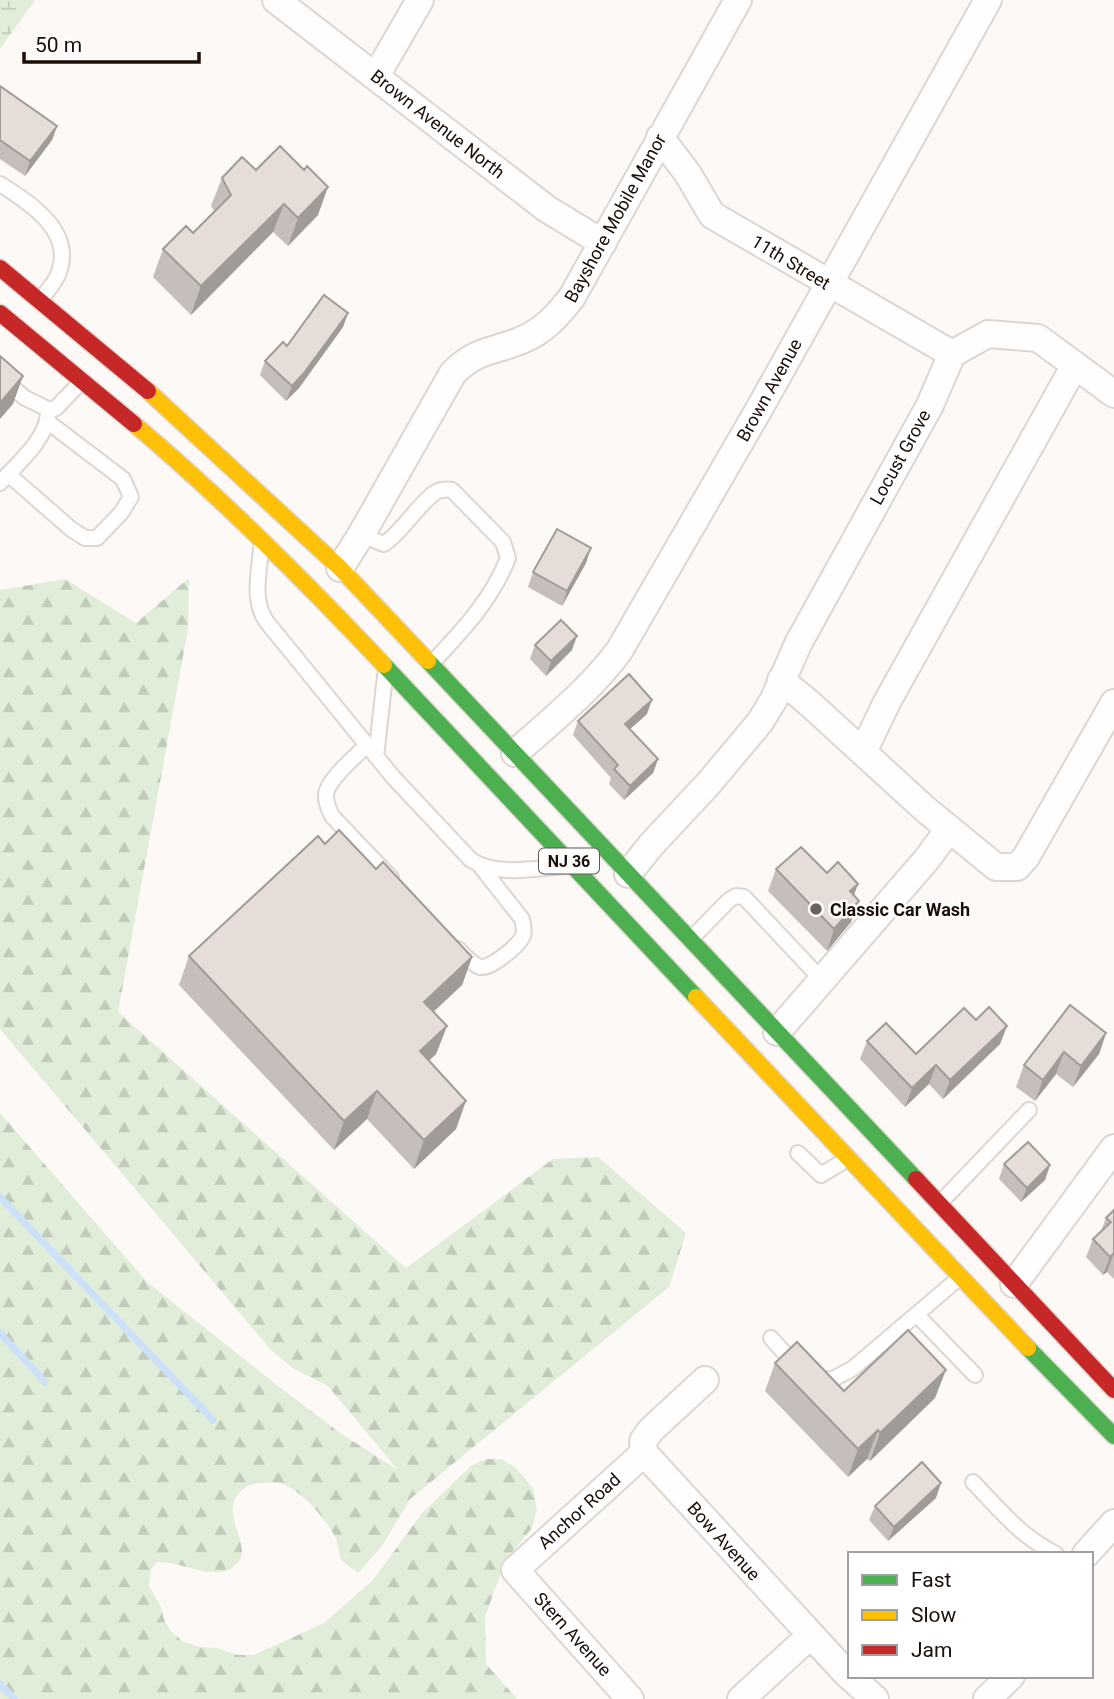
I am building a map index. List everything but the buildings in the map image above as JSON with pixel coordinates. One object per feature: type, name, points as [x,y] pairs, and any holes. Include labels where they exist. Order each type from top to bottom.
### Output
[{"type":"highway","name":"NJ 36","points":[[0,268],[185,423],[340,568],[1114,1390]]},
{"type":"highway","name":"NJ 36","points":[[0,313],[166,451],[262,541],[386,668],[960,1277],[1114,1436]]},
{"type":"street","name":"Brown Avenue North","points":[[276,0],[547,209],[603,243]]},
{"type":"street","points":[[376,76],[420,0]]},
{"type":"street","name":"Bayshore Mobile Manor","points":[[340,568],[453,373],[466,360],[483,351],[525,339],[542,329],[558,316],[572,297],[738,0]]},
{"type":"street","name":"Brown Avenue","points":[[515,753],[607,667],[619,651],[758,411],[988,0]]},
{"type":"street","name":"11th Street","points":[[660,138],[688,174],[712,215],[952,354]]},
{"type":"street","points":[[952,354],[988,334],[1038,338],[1114,394]]},
{"type":"street","name":"Locust Grove","points":[[628,874],[760,722],[775,699],[804,632],[929,405],[952,354]]},
{"type":"street","points":[[863,752],[887,702],[1075,365]]},
{"type":"street","points":[[781,680],[809,702],[949,829],[996,867],[1003,869],[1017,867],[1026,857],[1114,703]]},
{"type":"street","points":[[777,1032],[927,859],[949,829]]},
{"type":"street","points":[[1014,1284],[1114,1148]]},
{"type":"street","points":[[644,1453],[643,1441],[652,1430],[705,1380]]},
{"type":"street","name":"Anchor Road","points":[[515,1570],[644,1453]]},
{"type":"street","name":"Bow Avenue","points":[[644,1453],[848,1675]]},
{"type":"street","points":[[1088,1552],[1114,1524]]},
{"type":"street","name":"Stern Avenue","points":[[515,1570],[630,1699]]},
{"type":"street","points":[[741,1699],[811,1635]]},
{"type":"street","name":"Bow Avenue","points":[[852,1678],[875,1699]]},
{"type":"street","points":[[987,1699],[1009,1678]]},
{"type":"lane","points":[[0,184],[32,205],[55,230],[63,255],[59,275],[40,300]]},
{"type":"lane","points":[[0,377],[48,416],[122,480],[131,497],[121,513],[97,538],[85,538],[71,529],[4,478],[33,446],[48,416],[83,381]]},
{"type":"lane","points":[[361,535],[384,544],[398,534],[435,493],[445,488],[452,490],[503,542],[508,558],[491,593],[469,624],[431,664]]},
{"type":"lane","points":[[262,541],[257,596],[259,609],[372,751],[471,860],[481,867],[522,919],[524,926],[522,937],[493,966],[480,967],[451,942]]},
{"type":"lane","points":[[386,668],[372,751],[340,772],[326,792],[327,804],[332,816],[405,893]]},
{"type":"lane","points":[[481,867],[497,870],[573,866]]},
{"type":"lane","points":[[690,940],[729,900],[736,896],[744,897],[822,980]]},
{"type":"lane","points":[[939,1204],[1029,1110]]},
{"type":"lane","points":[[798,1153],[821,1175],[848,1158]]},
{"type":"lane","points":[[771,1338],[802,1371],[817,1381],[833,1380],[852,1369],[960,1277]]},
{"type":"lane","points":[[918,1315],[975,1374]]},
{"type":"lane","points":[[973,1482],[1019,1531],[1052,1552]]},
{"type":"green space","points":[[0,0],[35,0],[0,49]]},
{"type":"green space","points":[[189,578],[188,629],[118,1012],[406,1268],[553,1159],[598,1157],[686,1233],[669,1287],[410,1499],[382,1546],[358,1573],[341,1560],[332,1532],[304,1498],[280,1483],[260,1483],[242,1490],[233,1505],[242,1551],[235,1566],[226,1571],[207,1572],[157,1562],[151,1569],[149,1586],[170,1630],[182,1641],[238,1655],[254,1655],[324,1623],[373,1580],[422,1513],[471,1466],[486,1459],[502,1459],[516,1468],[533,1488],[537,1510],[532,1528],[505,1561],[485,1617],[486,1664],[517,1699],[0,1699],[0,1113],[147,1282],[340,1433],[398,1470],[328,1386],[294,1369],[271,1350],[0,1029],[0,590],[65,579],[136,623]]},
{"type":"waterway","points":[[0,1197],[213,1420]]},
{"type":"waterway","points":[[0,1333],[45,1382]]},
{"type":"waterway","points":[[0,1684],[14,1699]]},
{"type":"traffic: fast","points":[[428,661],[916,1179]]},
{"type":"traffic: fast","points":[[384,665],[696,997]]},
{"type":"traffic: fast","points":[[1028,1348],[1114,1436]]},
{"type":"traffic: slow","points":[[148,391],[340,568],[428,661]]},
{"type":"traffic: slow","points":[[134,424],[262,541],[384,665]]},
{"type":"traffic: slow","points":[[696,997],[1028,1348]]},
{"type":"traffic: jam","points":[[0,268],[148,391]]},
{"type":"traffic: jam","points":[[0,313],[134,424]]},
{"type":"traffic: jam","points":[[916,1179],[1114,1390]]},
{"type":"place","name":"Classic Car Wash","points":[[816,909]]}]
